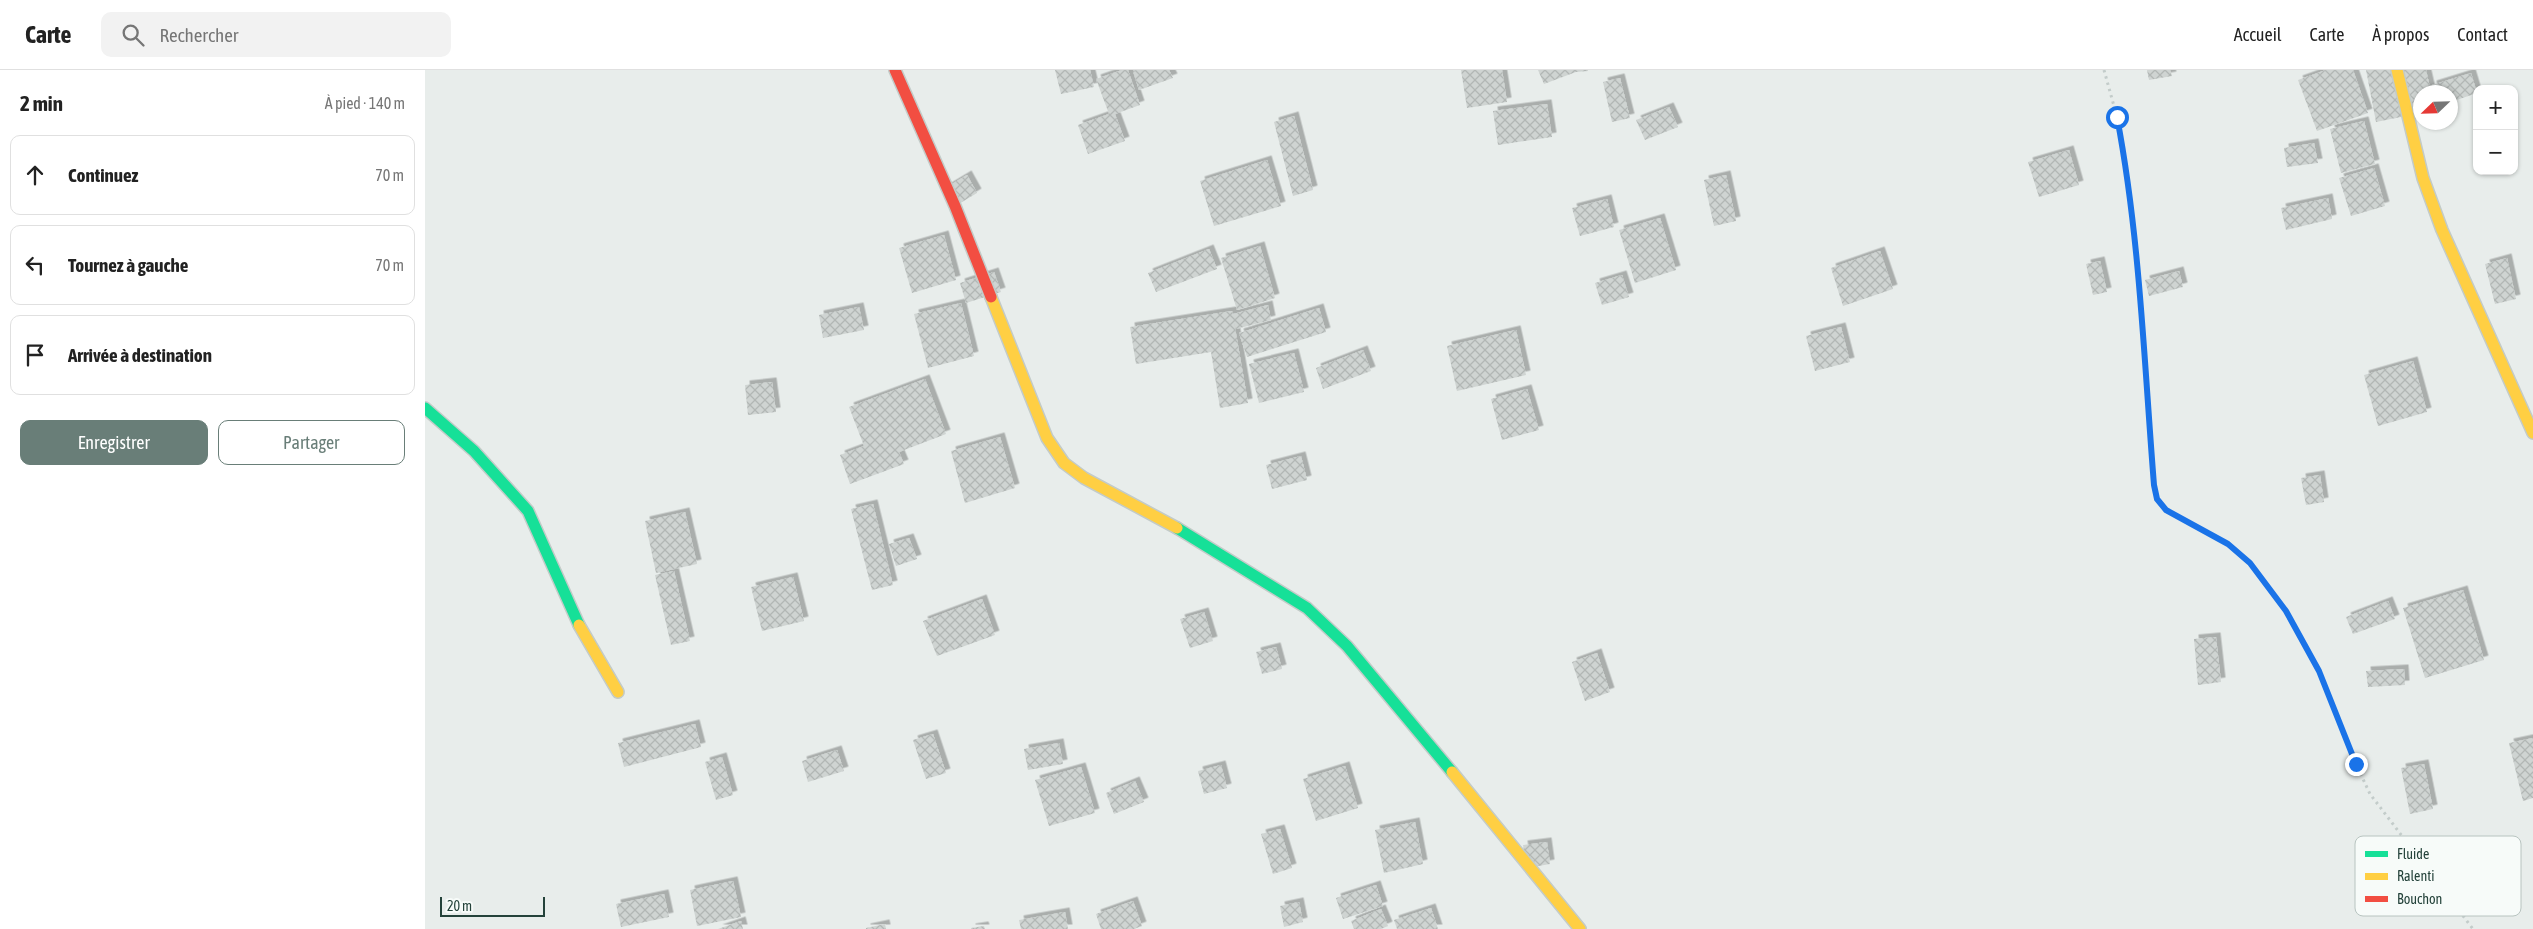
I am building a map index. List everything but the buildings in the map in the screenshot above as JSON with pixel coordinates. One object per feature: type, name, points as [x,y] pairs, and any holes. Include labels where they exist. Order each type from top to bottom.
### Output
[{"type":"street","points":[[895,70],[955,206],[1047,438],[1064,463],[1084,478],[1161,518],[1307,608],[1347,646],[1366,668],[1580,929]]},
{"type":"street","points":[[2397,70],[2423,178],[2442,230],[2533,433]]},
{"type":"street","points":[[425,408],[474,451],[528,511],[579,625],[617,692]]},
{"type":"path","points":[[2104,70],[2117,117],[2128,176],[2136,245],[2154,485],[2157,499],[2166,510],[2228,544],[2250,563],[2286,611],[2319,671],[2370,794],[2402,836]]},
{"type":"path","points":[[2463,916],[2473,929]]},
{"type":"traffic: fast","points":[[425,408],[474,451],[528,511],[579,625]]},
{"type":"traffic: fast","points":[[1177,528],[1307,608],[1347,646],[1452,772]]},
{"type":"traffic: slow","points":[[2397,70],[2423,178],[2442,230],[2533,433]]},
{"type":"traffic: slow","points":[[991,297],[1047,438],[1064,463],[1084,478],[1177,528]]},
{"type":"traffic: slow","points":[[579,625],[618,692]]},
{"type":"traffic: slow","points":[[1452,772],[1580,929]]},
{"type":"traffic: jam","points":[[895,70],[955,206],[991,297]]},
{"type":"route","points":[[2117,117],[2128,176],[2136,245],[2139,305],[2154,485],[2157,499],[2166,510],[2209,532],[2228,544],[2250,563],[2286,611],[2302,637],[2319,671],[2356,764]]}]
